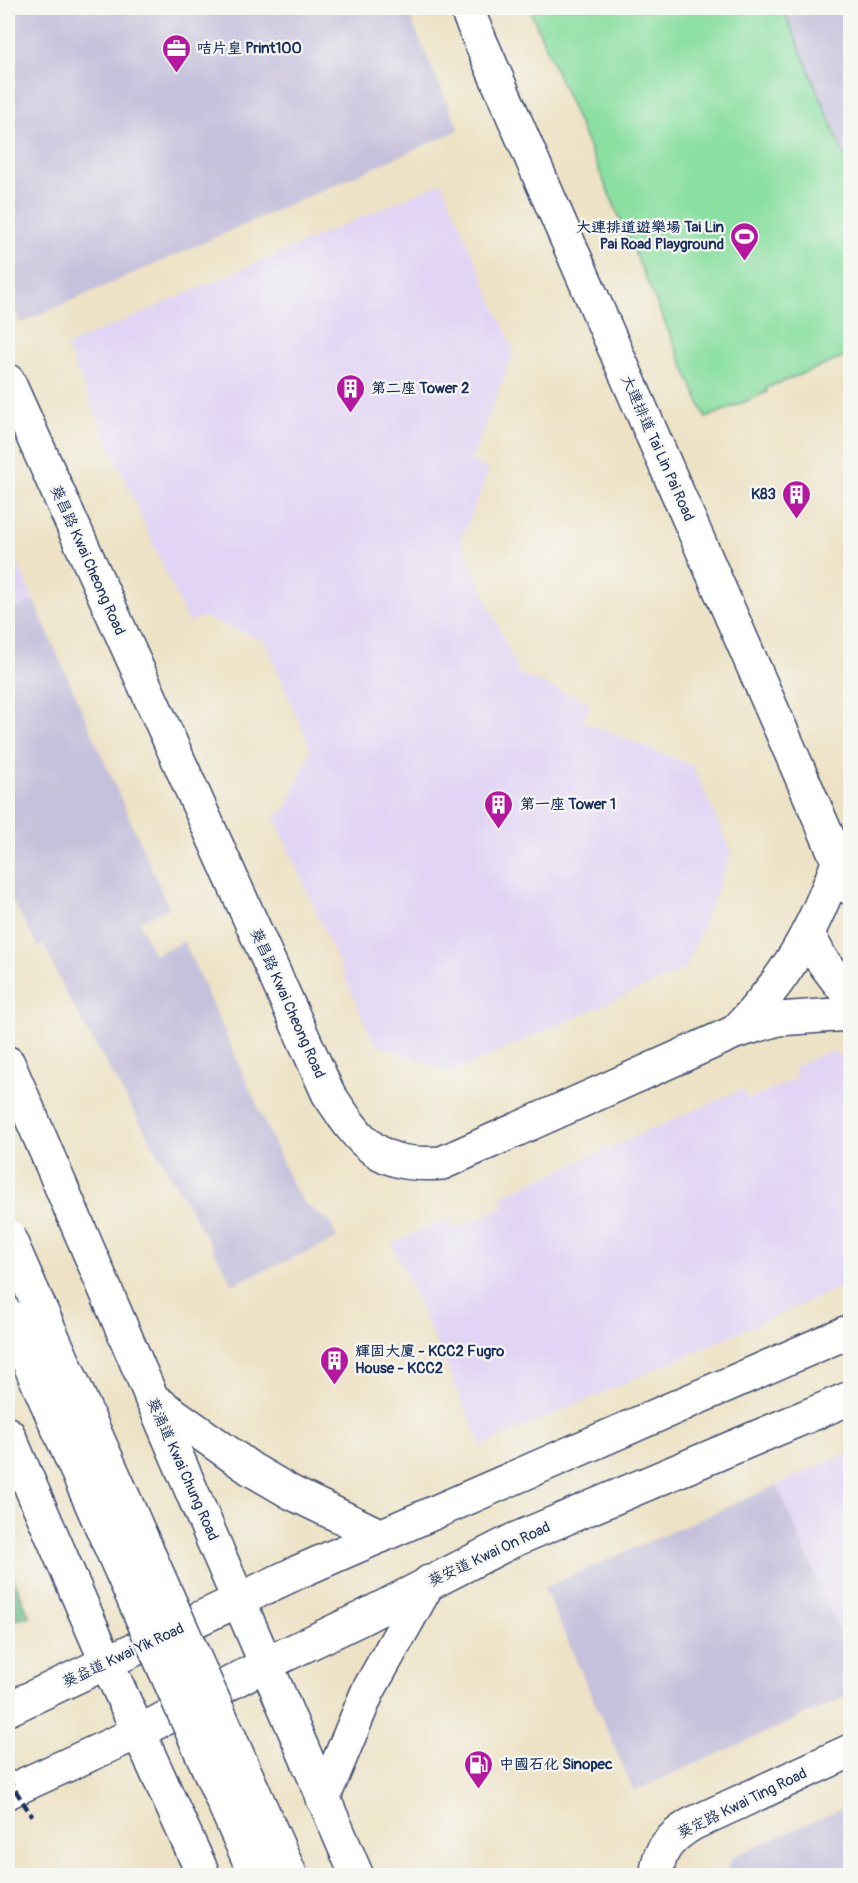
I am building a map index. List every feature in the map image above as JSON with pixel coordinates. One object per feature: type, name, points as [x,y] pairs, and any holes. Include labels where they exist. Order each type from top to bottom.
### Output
[{"type":"main road","name":"大連排道 Tai Lin Pai Road","points":[[466,8],[845,874]]},
{"type":"main road","name":"葵昌路 Kwai Cheong Road","points":[[8,381],[328,1092],[345,1120],[375,1151],[413,1165],[442,1163],[735,1032],[778,1019],[850,1014]]},
{"type":"main road","points":[[735,1032],[764,1001],[809,936],[845,874]]},
{"type":"main road","points":[[809,936],[821,958],[850,997]]},
{"type":"main road","name":"葵涌道 Kwai Chung Road","points":[[8,1063],[357,1875]]},
{"type":"main road","points":[[8,1236],[291,1875]]},
{"type":"main road","points":[[8,1315],[256,1875]]},
{"type":"main road","points":[[239,1600],[850,1331]]},
{"type":"main road","points":[[151,1398],[270,1480],[381,1536]]},
{"type":"main road","name":"葵安道 Kwai On Road","points":[[139,1732],[266,1664],[514,1540],[850,1398]]},
{"type":"main road","points":[[8,1434],[107,1663],[204,1875]]},
{"type":"main road","points":[[323,1799],[368,1691],[429,1582]]},
{"type":"main road","name":"葵益道 Kwai Yik Road","points":[[8,1709],[239,1600]]},
{"type":"main road","points":[[8,1792],[139,1732]]},
{"type":"main road","name":"葵定路 Kwai Ting Road","points":[[657,1875],[660,1855],[671,1837],[692,1824],[850,1751]]},
{"type":"shaded area","points":[[8,8],[406,8],[459,130],[21,323],[8,293]]},
{"type":"shaded area","points":[[783,8],[850,8],[850,169]]},
{"type":"shaded area","points":[[442,182],[514,351],[471,461],[489,470],[461,540],[519,674],[590,703],[583,722],[693,766],[732,853],[685,969],[451,1073],[374,1043],[274,816],[285,811],[311,749],[265,641],[203,617],[188,623],[66,346]]},
{"type":"shaded area","points":[[8,540],[34,601],[8,612]]},
{"type":"shaded area","points":[[34,601],[169,908],[139,921],[154,955],[184,941],[293,1186],[305,1204],[330,1222],[337,1239],[233,1284],[66,994],[44,944],[38,947],[8,893],[8,612]]},
{"type":"shaded area","points":[[830,1051],[850,1059],[850,1283],[482,1446],[392,1244],[449,1218],[454,1229],[505,1207],[501,1196],[743,1089],[748,1100],[797,1078],[793,1067]]},
{"type":"shaded area","points":[[850,1452],[850,1657],[777,1485]]},
{"type":"shaded area","points":[[777,1485],[850,1657],[850,1695],[634,1791],[544,1588]]},
{"type":"shaded area","points":[[850,1805],[850,1875],[725,1875],[732,1857]]},
{"type":"green space","name":"大連排道遊樂場 Tai Lin Pai Road Playground","points":[[529,8],[783,8],[850,169],[850,355],[766,388],[767,392],[706,418]]},
{"type":"green space","points":[[8,1565],[30,1617],[8,1621]]},
{"type":"railway","points":[[8,1779],[32,1816]]},
{"type":"railway","points":[[8,1825],[10,1829]]},
{"type":"place","name":"咭片皇 Print100","points":[[176,74]]},
{"type":"place","name":"大連排道遊樂場 Tai Lin Pai Road Playground","points":[[745,262]]},
{"type":"place","name":"第二座 Tower 2","points":[[350,414]]},
{"type":"place","name":"K83","points":[[797,520]]},
{"type":"place","name":"第一座 Tower 1","points":[[499,830]]},
{"type":"place","name":"輝固大廈 - KCC2 Fugro House - KCC2","points":[[334,1386]]},
{"type":"place","name":"中國石化 Sinopec","points":[[478,1790]]}]
